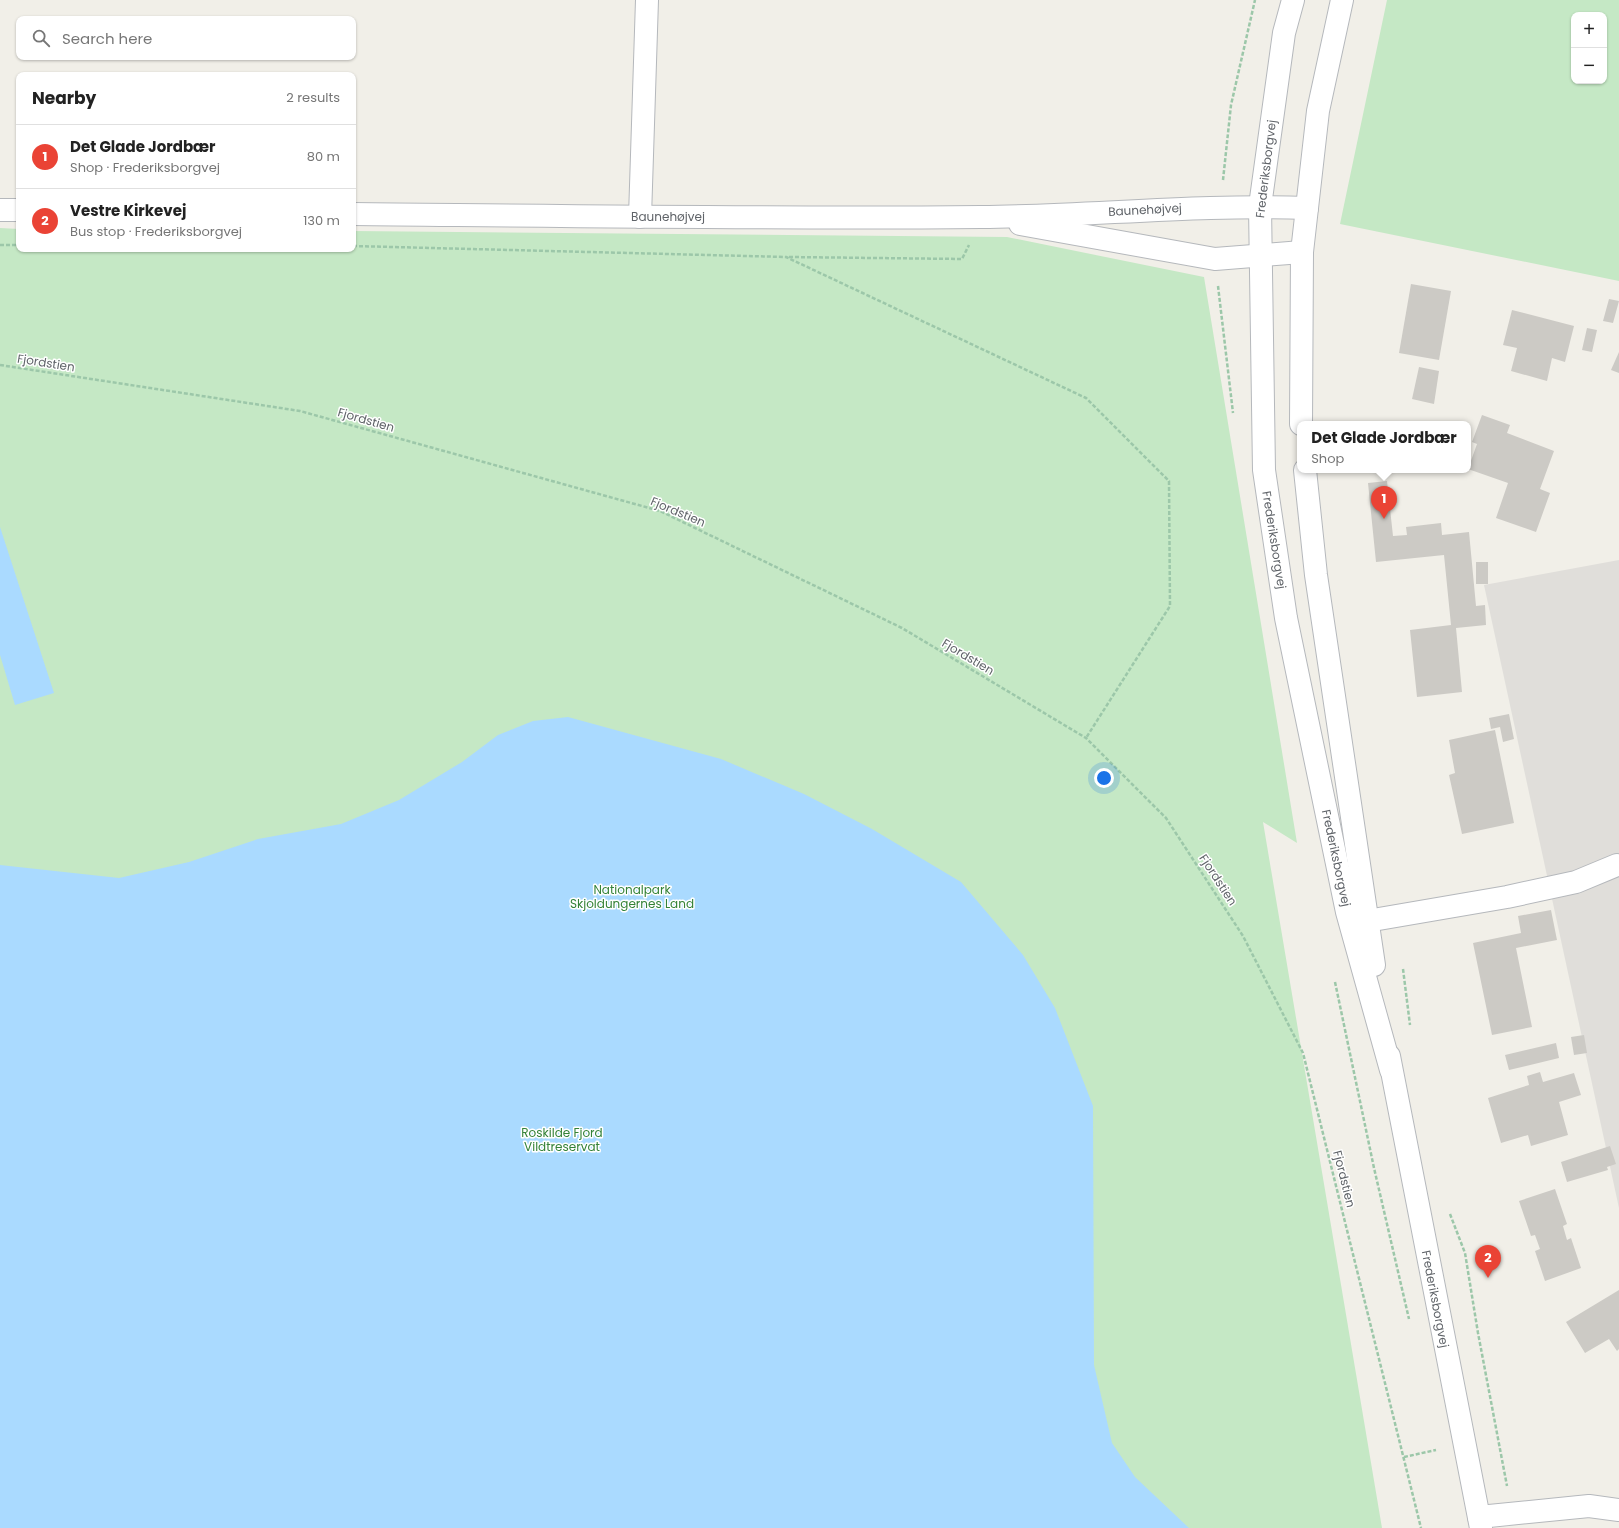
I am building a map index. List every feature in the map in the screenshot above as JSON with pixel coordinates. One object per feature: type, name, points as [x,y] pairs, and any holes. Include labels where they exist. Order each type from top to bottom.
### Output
[{"type":"street","points":[[640,217],[647,0]]},
{"type":"street","name":"Frederiksborgvej","points":[[1293,0],[1284,33],[1260,206],[1264,470],[1286,618],[1347,912],[1391,1070]]},
{"type":"street","points":[[1301,421],[1302,252],[1318,111],[1342,0]]},
{"type":"street","name":"Baunehøjvej","points":[[356,214],[640,217],[984,217],[1260,206],[1307,208]]},
{"type":"street","points":[[0,210],[16,210]]},
{"type":"street","name":"Baunehøjvej","points":[[984,217],[1215,259],[1302,252]]},
{"type":"street","name":"Frederiksborgvej","points":[[1305,473],[1316,575],[1367,921],[1391,1070],[1480,1522]]},
{"type":"street","points":[[1367,921],[1507,897],[1576,882],[1618,863]]},
{"type":"street","points":[[1480,1522],[1512,1513],[1589,1506],[1619,1510]]},
{"type":"path","points":[[356,246],[786,257],[962,259],[984,217]]},
{"type":"path","points":[[0,245],[16,245]]},
{"type":"path","points":[[786,257],[1086,398],[1169,481],[1170,606],[1086,738]]},
{"type":"path","name":"Fjordstien","points":[[0,365],[300,411],[660,511],[902,628],[1086,738],[1166,818],[1243,936],[1303,1053],[1421,1528]]},
{"type":"path","points":[[1402,962],[1411,1030]]},
{"type":"path","points":[[1449,1210],[1465,1252],[1512,1513]]},
{"type":"shaded area","points":[[1619,560],[1619,1208],[1484,585]]},
{"type":"green space","points":[[1387,0],[1619,0],[1619,281],[1340,224]]},
{"type":"green space","name":"Nationalpark Skjoldungernes Land","points":[[0,228],[16,229],[16,252],[356,252],[356,231],[1007,237],[1204,277],[1297,843],[1263,822],[1382,1528],[0,1528]]},
{"type":"water","points":[[0,527],[54,693],[15,705],[0,655]]},
{"type":"water","name":"Roskilde Fjord Vildtreservat","points":[[568,717],[721,759],[804,794],[872,829],[961,882],[1023,955],[1055,1008],[1093,1106],[1094,1365],[1112,1443],[1135,1477],[1189,1528],[0,1528],[0,865],[119,878],[189,862],[258,839],[341,824],[399,800],[462,762],[498,735],[533,721]]},
{"type":"building","points":[[1411,284],[1451,291],[1439,360],[1399,353]]},
{"type":"building","points":[[1609,299],[1619,301],[1613,323],[1603,321]]},
{"type":"building","points":[[1512,310],[1574,326],[1565,362],[1552,358],[1547,381],[1511,371],[1517,348],[1503,345]]},
{"type":"building","points":[[1587,328],[1597,330],[1592,352],[1582,350]]},
{"type":"building","points":[[1619,352],[1619,373],[1611,370]]},
{"type":"building","points":[[1419,367],[1439,371],[1434,404],[1412,399]]},
{"type":"building","points":[[1482,415],[1510,425],[1507,433],[1554,451],[1540,489],[1550,493],[1536,532],[1496,518],[1508,483],[1471,470],[1471,461],[1477,444],[1472,442]]},
{"type":"building","points":[[1387,481],[1393,536],[1407,535],[1406,527],[1441,523],[1442,535],[1469,532],[1476,606],[1485,605],[1486,625],[1456,628],[1462,692],[1417,697],[1410,630],[1451,625],[1444,555],[1376,562],[1368,483]]},
{"type":"building","points":[[1476,562],[1488,562],[1488,584],[1476,584]]},
{"type":"building","points":[[1509,714],[1514,739],[1503,742],[1500,727],[1491,729],[1489,718]]},
{"type":"building","points":[[1495,730],[1514,823],[1462,834],[1449,775],[1455,773],[1449,740]]},
{"type":"building","points":[[1551,910],[1557,940],[1516,948],[1532,1027],[1492,1035],[1473,943],[1521,933],[1518,916]]},
{"type":"building","points":[[1584,1035],[1587,1053],[1574,1055],[1571,1037]]},
{"type":"building","points":[[1556,1043],[1559,1058],[1509,1070],[1505,1055]]},
{"type":"building","points":[[1540,1072],[1543,1082],[1574,1073],[1581,1095],[1559,1102],[1568,1135],[1531,1146],[1528,1135],[1501,1143],[1488,1098],[1529,1085],[1527,1076]]},
{"type":"building","points":[[1610,1146],[1616,1164],[1607,1167],[1608,1170],[1567,1182],[1561,1162]]},
{"type":"building","points":[[1555,1189],[1567,1224],[1563,1226],[1567,1240],[1571,1238],[1581,1268],[1545,1281],[1535,1251],[1540,1249],[1535,1235],[1531,1236],[1519,1201]]},
{"type":"building","points":[[1619,1290],[1619,1349],[1617,1351],[1609,1339],[1585,1353],[1566,1322]]},
{"type":"place","name":"Det Glade Jordbær","points":[[1384,519]]},
{"type":"place","name":"Vestre Kirkevej","points":[[1488,1278]]}]
